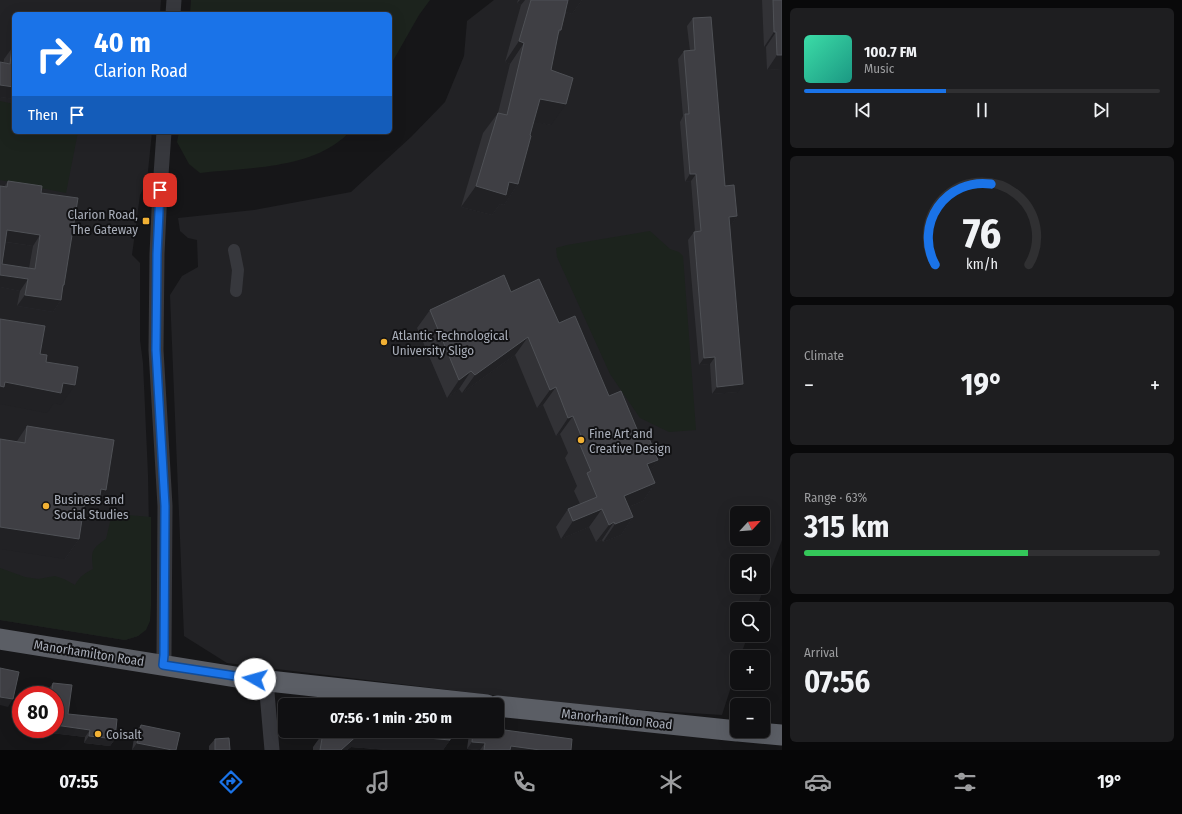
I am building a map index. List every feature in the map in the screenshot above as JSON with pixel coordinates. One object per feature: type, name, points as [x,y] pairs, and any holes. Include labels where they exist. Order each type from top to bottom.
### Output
[{"type":"highway","name":"Manorhamilton Road","points":[[0,639],[242,678],[426,698]]},
{"type":"highway","name":"Manorhamilton Road","points":[[504,707],[730,730]]},
{"type":"highway","name":"Manorhamilton Road","points":[[770,734],[782,735]]},
{"type":"street","points":[[173,12],[174,0]]},
{"type":"street","points":[[163,665],[165,506],[156,350],[157,254],[164,134]]},
{"type":"street","points":[[234,250],[238,270],[236,290]]},
{"type":"street","points":[[269,680],[267,693],[272,750]]},
{"type":"shaded area","points":[[0,0],[161,0],[160,12],[12,12],[12,134],[152,134],[147,181],[140,195],[132,255],[140,263],[140,340],[143,363],[149,530],[143,631],[138,636],[125,640],[0,620]]},
{"type":"shaded area","points":[[191,0],[430,0],[419,15],[392,62],[392,12],[190,12]]},
{"type":"shaded area","name":"Atlantic Technological University Sligo","points":[[494,0],[782,0],[782,540],[770,572],[770,554],[730,554],[730,594],[762,594],[759,602],[730,602],[730,642],[745,642],[743,650],[730,650],[730,690],[722,715],[627,709],[482,694],[227,663],[184,636],[170,295],[182,276],[198,267],[197,240],[188,238],[180,231],[178,218],[254,210],[351,192],[411,137],[445,102],[464,56],[467,21]]},
{"type":"shaded area","points":[[0,101],[12,104],[12,134],[78,134],[66,193],[0,180]]},
{"type":"shaded area","points":[[179,134],[347,134],[338,142],[323,151],[307,158],[272,166],[200,173],[189,164],[177,142]]},
{"type":"shaded area","points":[[650,231],[670,249],[679,252],[683,256],[696,430],[669,432],[640,418],[610,374],[557,257],[556,248]]},
{"type":"shaded area","points":[[115,514],[151,517],[151,606],[150,621],[146,630],[138,636],[125,640],[0,620],[0,568],[25,577],[38,579],[55,576],[75,585],[82,576],[93,569],[93,551],[106,539],[110,522]]},
{"type":"building","points":[[531,0],[568,0],[561,30],[559,30],[551,70],[573,78],[566,104],[540,99],[518,184],[509,182],[506,195],[476,186],[498,113],[507,115],[524,43],[519,41]]},
{"type":"building","points":[[773,0],[782,0],[782,55],[777,55],[776,32],[774,32]]},
{"type":"building","points":[[711,17],[725,186],[734,185],[737,216],[729,217],[743,384],[717,387],[715,357],[704,358],[694,232],[701,231],[696,174],[690,174],[685,114],[689,114],[684,51],[695,50],[693,18]]},
{"type":"building","points":[[12,48],[12,87],[0,85],[0,62],[10,64]]},
{"type":"building","points":[[8,181],[42,186],[41,193],[78,198],[61,300],[25,295],[28,279],[0,275],[0,186],[7,187]],"holes":[[[7,230],[40,235],[35,269],[2,264]]]},
{"type":"building","points":[[504,275],[511,292],[539,279],[559,323],[575,316],[609,396],[621,391],[639,434],[646,431],[658,460],[647,464],[655,483],[624,496],[633,517],[615,524],[614,522],[609,525],[602,509],[573,521],[568,509],[597,497],[587,473],[591,471],[578,440],[582,438],[573,416],[568,418],[556,387],[550,390],[528,337],[475,375],[471,371],[459,380],[430,310]]},
{"type":"building","points":[[0,319],[45,326],[40,354],[47,355],[46,362],[78,367],[75,385],[63,383],[61,393],[5,382],[4,387],[0,386]]},
{"type":"building","name":"Business and Social Studies","points":[[27,426],[114,440],[106,490],[101,489],[99,502],[85,500],[79,539],[0,527],[0,439],[25,443]]},
{"type":"building","points":[[0,668],[19,672],[16,686],[12,686],[12,699],[0,697]]},
{"type":"building","points":[[53,683],[72,685],[68,714],[117,719],[115,739],[89,736],[90,730],[64,726],[64,686],[52,686]]},
{"type":"building","points":[[141,725],[180,733],[176,750],[137,743]]},
{"type":"building","points":[[504,730],[572,739],[571,750],[540,750],[511,746],[510,750],[484,750],[485,743],[472,742],[472,738],[504,738]]},
{"type":"building","points":[[229,738],[230,750],[215,750],[215,739]]},
{"type":"building","points":[[322,738],[354,738],[341,750],[320,750]]},
{"type":"building","points":[[428,738],[450,738],[450,740]]},
{"type":"place","name":"Clarion Road, The Gateway","points":[[146,221]]},
{"type":"place","name":"Atlantic Technological University Sligo","points":[[384,342]]},
{"type":"place","name":"Fine Art and Creative Design","points":[[581,440]]},
{"type":"place","name":"Business and Social Studies","points":[[46,506]]},
{"type":"place","name":"Coisalt","points":[[98,734]]},
{"type":"route","points":[[160,190],[157,254],[156,350],[165,506],[163,665],[255,679]]}]
